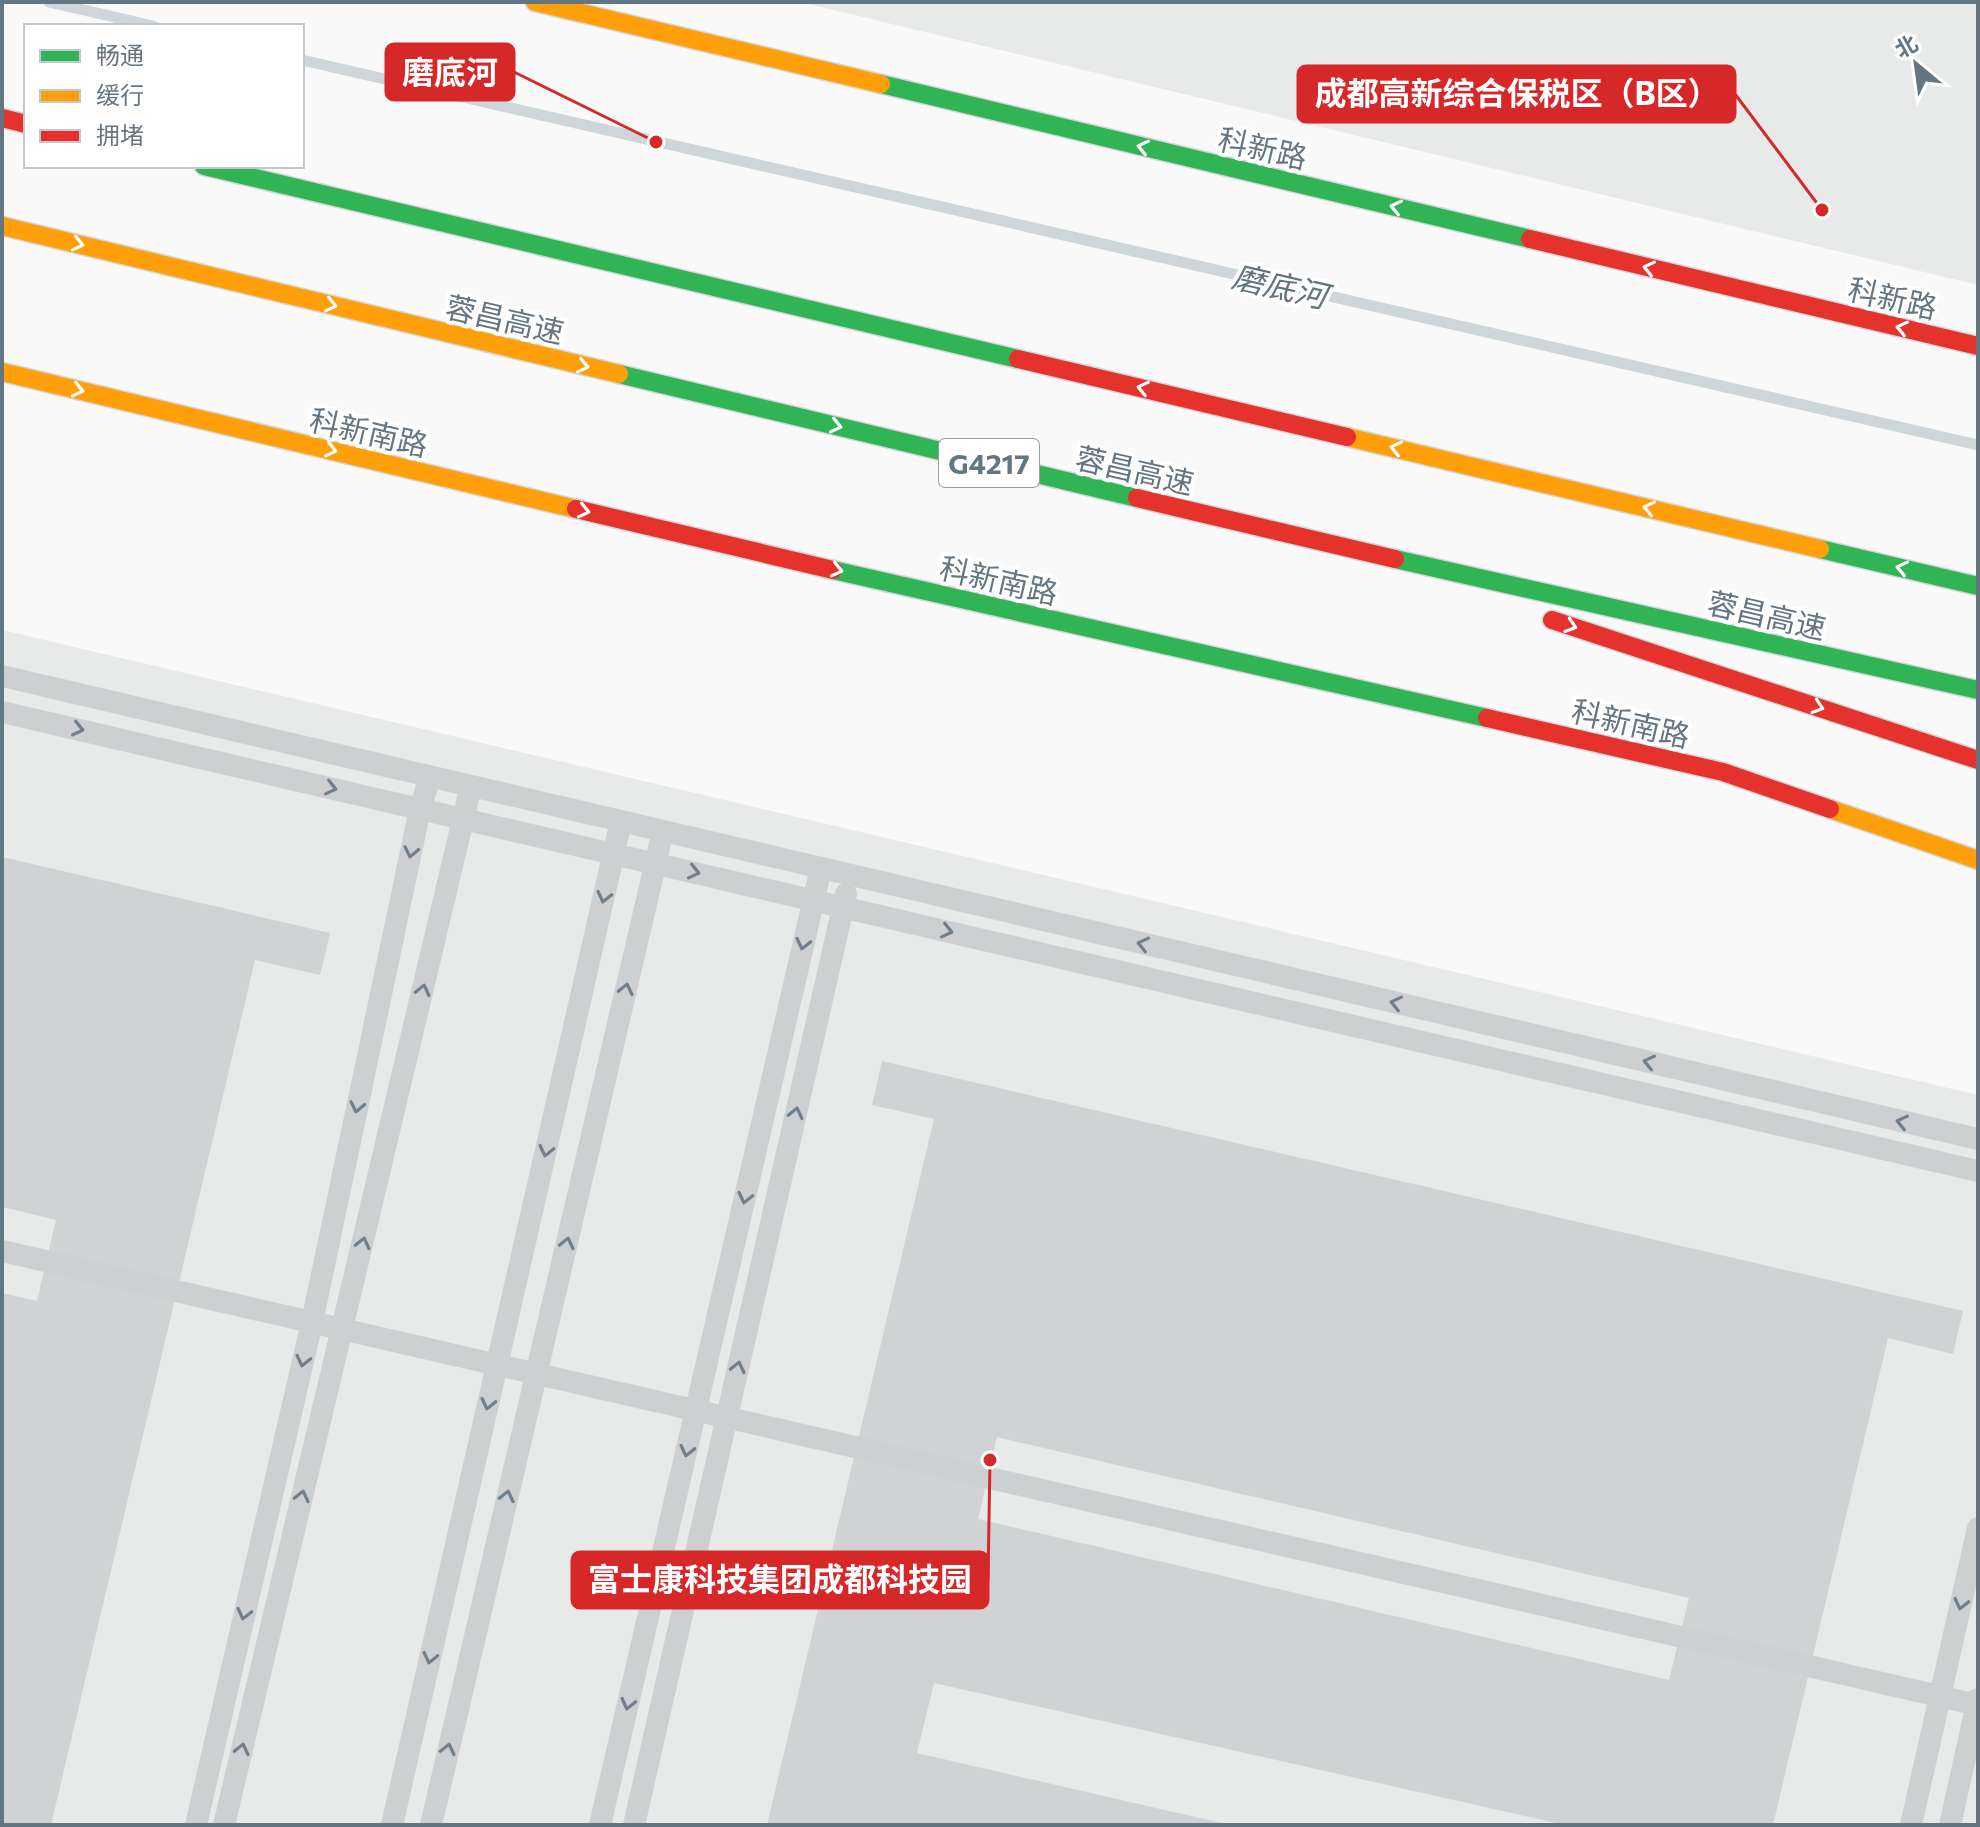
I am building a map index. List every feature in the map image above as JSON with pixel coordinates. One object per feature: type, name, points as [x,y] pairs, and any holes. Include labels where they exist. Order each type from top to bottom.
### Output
[{"type":"main road","name":"科新路","points":[[535,2],[1978,346]]},
{"type":"main road","points":[[2,118],[24,124]]},
{"type":"main road","points":[[212,168],[1978,584]]},
{"type":"main road","name":"蓉昌高速","points":[[2,226],[1311,540],[1978,690]]},
{"type":"main road","name":"科新南路","points":[[2,372],[747,550],[1723,772],[1978,860]]},
{"type":"main road","points":[[1311,540],[1493,600]]},
{"type":"main road","points":[[1538,615],[1978,760]]},
{"type":"lane","points":[[2,676],[1978,1139]]},
{"type":"lane","points":[[2,712],[1978,1171]]},
{"type":"lane","points":[[196,1825],[312,1322],[420,809],[430,777]]},
{"type":"lane","points":[[224,1825],[471,786]]},
{"type":"lane","points":[[392,1825],[621,821]]},
{"type":"lane","points":[[431,1825],[663,831]]},
{"type":"lane","points":[[600,1825],[821,868]]},
{"type":"lane","points":[[634,1825],[850,875]]},
{"type":"lane","points":[[2,1251],[1940,1697],[1978,1703],[1950,1825]]},
{"type":"lane","points":[[1911,1825],[1978,1528]]},
{"type":"shaded area","points":[[800,2],[1978,2],[1978,285],[1354,135]]},
{"type":"shaded area","points":[[2,630],[1978,1095],[1978,1825],[2,1825]]},
{"type":"building","points":[[2,857],[330,933],[320,975],[255,960],[51,1825],[2,1825],[2,1293],[37,1301],[56,1220],[2,1207]]},
{"type":"building","points":[[882,1061],[1963,1311],[1953,1354],[1888,1338],[1773,1825],[1565,1825],[934,1683],[917,1753],[1230,1825],[767,1825],[934,1119],[872,1105]],"holes":[[[997,1437],[1689,1598],[1669,1680],[978,1519]]]},
{"type":"waterway","name":"磨底河","points":[[49,2],[144,24]]},
{"type":"waterway","name":"磨底河","points":[[304,60],[1978,445]]},
{"type":"traffic: fast","points":[[881,84],[1530,239]]},
{"type":"traffic: fast","points":[[212,168],[1018,359]]},
{"type":"traffic: fast","points":[[619,374],[1137,498]]},
{"type":"traffic: fast","points":[[1820,549],[1978,586]]},
{"type":"traffic: fast","points":[[1395,559],[1978,690]]},
{"type":"traffic: fast","points":[[833,570],[1487,718]]},
{"type":"traffic: slow","points":[[535,2],[881,84]]},
{"type":"traffic: slow","points":[[2,226],[619,374]]},
{"type":"traffic: slow","points":[[2,372],[576,509]]},
{"type":"traffic: slow","points":[[1347,437],[1820,549]]},
{"type":"traffic: slow","points":[[1830,809],[1978,860]]},
{"type":"traffic: jam","points":[[2,118],[24,124]]},
{"type":"traffic: jam","points":[[1530,239],[1978,346]]},
{"type":"traffic: jam","points":[[1018,359],[1347,437]]},
{"type":"traffic: jam","points":[[1137,498],[1395,559]]},
{"type":"traffic: jam","points":[[576,509],[833,570]]},
{"type":"traffic: jam","points":[[1552,620],[1978,760]]},
{"type":"traffic: jam","points":[[1487,718],[1723,772],[1830,809]]},
{"type":"place","name":"磨底河","points":[[656,142]]},
{"type":"place","name":"成都高新综合保税区（B区）","points":[[1822,210]]},
{"type":"place","name":"富士康科技集团成都科技园","points":[[990,1460]]}]
